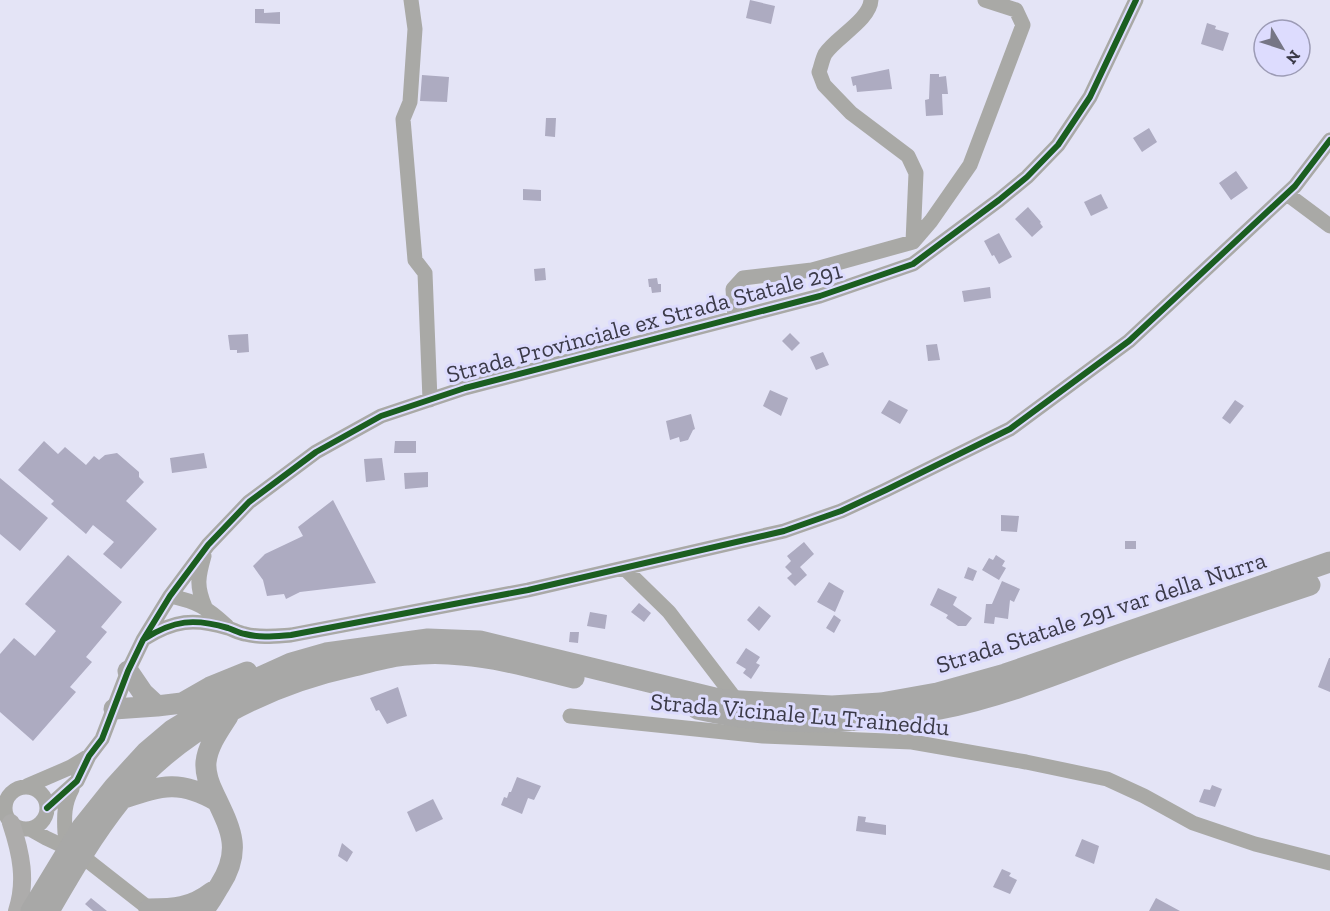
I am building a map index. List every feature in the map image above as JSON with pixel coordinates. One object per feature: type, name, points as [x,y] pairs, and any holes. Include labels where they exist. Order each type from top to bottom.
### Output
[{"type":"highway","name":"Strada Statale 291 var della Nurra","points":[[80,832],[122,799],[182,741],[231,711],[276,689],[321,673],[407,655],[461,655],[497,660],[795,722],[834,722],[908,715],[942,709],[1011,690],[1090,654],[1330,562]]},
{"type":"highway","name":"Strada Statale 291 var della Nurra","points":[[1090,654],[1330,578]]},
{"type":"highway","name":"Strada Statale 291 var della Nurra","points":[[49,911],[62,872],[80,832],[114,787],[146,752],[172,729],[258,678],[291,663],[326,653],[393,643],[428,639],[480,641],[722,707]]},
{"type":"highway","points":[[114,709],[182,703],[210,687],[259,668],[291,663]]},
{"type":"highway","points":[[128,671],[143,693],[157,706]]},
{"type":"highway","points":[[205,909],[227,874],[233,854],[230,828],[208,781],[206,762],[213,740],[231,711]]},
{"type":"highway","points":[[122,799],[161,787],[180,786],[200,791],[217,801]]},
{"type":"highway","name":"Strada Statale 291 var della Nurra","points":[[32,911],[62,872]]},
{"type":"highway","points":[[150,910],[176,909],[201,900],[219,886]]},
{"type":"main road","points":[[11,823],[20,848],[24,880],[17,911]]},
{"type":"street","points":[[411,0],[415,28],[410,102],[403,119],[415,260],[425,273],[430,400]]},
{"type":"street","points":[[870,0],[871,4],[856,23],[826,53],[819,72],[824,85],[851,113],[908,156],[916,173],[913,242]]},
{"type":"street","points":[[735,318],[733,289],[743,278],[812,270],[913,242],[931,221],[970,165],[1023,25],[1016,10],[985,0]]},
{"type":"street","name":"Strada Provinciale ex Strada Statale 291","points":[[47,810],[76,781],[89,756],[102,739],[128,671],[143,640],[170,596],[208,545],[249,502],[316,452],[381,416],[465,388],[820,296],[913,264],[999,200],[1027,177],[1058,145],[1090,97],[1136,0]]},
{"type":"street","points":[[170,596],[183,612],[205,615],[244,634],[270,637],[291,635],[528,590],[784,531],[841,512],[1010,429],[1129,341],[1295,186],[1330,140]]},
{"type":"street","points":[[1287,194],[1330,226]]},
{"type":"street","points":[[205,615],[199,592],[198,576],[208,545]]},
{"type":"street","points":[[624,568],[669,612],[704,655],[763,736]]},
{"type":"street","points":[[143,640],[177,622],[205,615]]},
{"type":"street","name":"Strada Vicinale Lu Traineddu","points":[[570,716],[763,736],[912,742],[1107,779],[1193,823],[1255,844],[1330,863]]},
{"type":"street","name":"Strada Provinciale ex Strada Statale 291","points":[[27,786],[71,767],[89,756]]},
{"type":"street","points":[[76,781],[66,800],[64,813],[80,832],[78,853]]},
{"type":"street","points":[[27,786],[44,796],[47,810],[41,823],[30,829],[24,829],[11,823],[2,803],[13,791],[27,786]]},
{"type":"street","points":[[47,810],[80,832]]},
{"type":"street","points":[[30,829],[78,853],[150,910]]},
{"type":"building","points":[[750,0],[775,6],[771,24],[746,18]]},
{"type":"building","points":[[255,9],[264,9],[264,13],[280,12],[280,24],[255,23]]},
{"type":"building","points":[[1207,23],[1216,26],[1215,29],[1229,33],[1223,51],[1201,44]]},
{"type":"building","points":[[889,69],[892,89],[857,92],[856,85],[853,86],[851,77]]},
{"type":"building","points":[[930,74],[939,74],[939,77],[946,76],[948,94],[942,94],[943,115],[926,116],[925,100],[929,99]]},
{"type":"building","points":[[422,75],[449,77],[447,102],[420,101]]},
{"type":"building","points":[[546,118],[556,118],[555,137],[545,136]]},
{"type":"building","points":[[1149,128],[1157,142],[1142,152],[1133,138]]},
{"type":"building","points":[[1236,171],[1248,188],[1231,200],[1219,183]]},
{"type":"building","points":[[523,189],[541,190],[541,201],[523,200]]},
{"type":"building","points":[[1101,194],[1108,208],[1091,216],[1084,202]]},
{"type":"building","points":[[1028,207],[1043,227],[1032,237],[1015,219]]},
{"type":"building","points":[[999,233],[1012,257],[999,264],[984,241]]},
{"type":"building","points":[[545,268],[546,280],[535,281],[534,269]]},
{"type":"building","points":[[657,278],[658,284],[661,284],[661,292],[652,293],[648,279]]},
{"type":"building","points":[[990,287],[991,298],[964,302],[962,291]]},
{"type":"building","points":[[790,333],[800,343],[792,351],[782,341]]},
{"type":"building","points":[[248,334],[249,352],[237,353],[237,350],[230,350],[228,335]]},
{"type":"building","points":[[937,344],[940,360],[928,361],[926,345]]},
{"type":"building","points":[[823,352],[829,365],[816,370],[810,357]]},
{"type":"building","points":[[770,390],[788,398],[781,416],[763,406]]},
{"type":"building","points":[[889,400],[908,410],[900,424],[881,413]]},
{"type":"building","points":[[1235,400],[1244,406],[1230,424],[1222,418]]},
{"type":"building","points":[[691,414],[695,429],[688,440],[680,442],[679,437],[670,440],[666,421]]},
{"type":"building","points":[[44,441],[58,454],[65,447],[86,465],[94,456],[99,460],[105,455],[117,453],[139,472],[139,477],[144,482],[126,501],[157,529],[121,569],[103,554],[114,542],[93,525],[86,534],[51,504],[54,501],[18,470]]},
{"type":"building","points":[[395,441],[416,441],[416,453],[394,453]]},
{"type":"building","points":[[204,453],[207,468],[172,473],[170,458]]},
{"type":"building","points":[[382,458],[385,480],[366,482],[364,459]]},
{"type":"building","points":[[428,472],[428,487],[405,489],[404,473]]},
{"type":"building","points":[[0,478],[48,518],[20,551],[0,534]]},
{"type":"building","points":[[333,500],[376,583],[300,592],[286,599],[284,594],[267,596],[263,580],[253,566],[265,554],[303,536],[298,527]]},
{"type":"building","points":[[1001,515],[1019,516],[1017,532],[1001,531]]},
{"type":"building","points":[[1125,541],[1136,541],[1136,549],[1125,549]]},
{"type":"building","points":[[804,542],[814,554],[800,567],[807,575],[795,586],[787,578],[792,574],[785,567],[791,561],[787,556]]},
{"type":"building","points":[[68,555],[122,602],[101,627],[107,632],[86,657],[92,662],[70,687],[76,692],[33,741],[0,712],[0,654],[14,638],[35,656],[56,631],[25,604]]},
{"type":"building","points":[[996,555],[1005,561],[1002,566],[1006,568],[999,580],[982,570],[989,558],[993,560]]},
{"type":"building","points":[[968,567],[977,571],[973,581],[964,578]]},
{"type":"building","points":[[1002,581],[1020,589],[1014,602],[1010,600],[1008,619],[995,617],[994,624],[984,623],[986,604],[992,604]]},
{"type":"building","points":[[829,582],[844,591],[835,612],[817,602]]},
{"type":"building","points":[[938,588],[957,597],[953,605],[972,618],[966,626],[958,626],[946,618],[948,615],[930,605]]},
{"type":"building","points":[[639,603],[651,613],[644,622],[631,612]]},
{"type":"building","points":[[759,606],[771,616],[759,631],[747,620]]},
{"type":"building","points":[[590,612],[607,615],[605,629],[587,626]]},
{"type":"building","points":[[834,615],[841,620],[834,633],[826,628]]},
{"type":"building","points":[[570,632],[579,632],[578,643],[569,642]]},
{"type":"building","points":[[746,648],[760,657],[756,663],[760,665],[751,679],[743,673],[746,669],[736,663]]},
{"type":"building","points":[[1330,658],[1330,692],[1318,687]]},
{"type":"building","points":[[398,687],[407,716],[387,724],[379,710],[376,711],[370,698]]},
{"type":"building","points":[[517,777],[541,786],[534,800],[528,798],[522,814],[501,805],[504,797],[507,798],[511,792]]},
{"type":"building","points":[[1212,785],[1222,789],[1215,807],[1199,802],[1204,789],[1210,790]]},
{"type":"building","points":[[433,799],[443,819],[416,832],[407,812]]},
{"type":"building","points":[[858,816],[866,817],[865,822],[886,825],[886,835],[856,831]]},
{"type":"building","points":[[1082,839],[1099,846],[1094,864],[1075,856]]},
{"type":"building","points":[[342,843],[353,852],[347,862],[338,856]]},
{"type":"building","points":[[1002,869],[1011,873],[1009,876],[1017,880],[1010,894],[993,887]]},
{"type":"building","points":[[91,898],[107,911],[93,911],[85,904]]},
{"type":"building","points":[[1156,898],[1180,911],[1149,911]]},
{"type":"cycle path","points":[[47,808],[77,781],[89,756],[102,739],[128,671],[143,640],[170,596],[208,545],[249,502],[316,452],[381,416],[465,388],[820,296],[913,264],[999,200],[1027,177],[1058,145],[1090,97],[1136,0]]},
{"type":"cycle path","points":[[144,639],[165,628],[194,622],[216,625],[251,635],[291,635],[528,590],[784,531],[841,511],[1010,429],[1129,341],[1295,186],[1330,140]]}]
